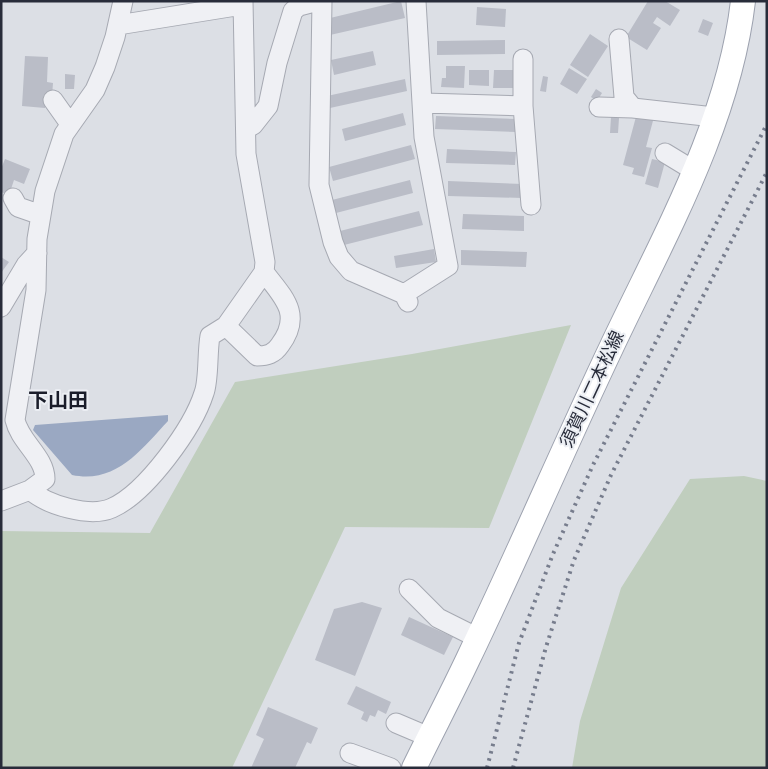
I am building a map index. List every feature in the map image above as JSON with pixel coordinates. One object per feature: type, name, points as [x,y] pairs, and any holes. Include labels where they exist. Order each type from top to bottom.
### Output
[{"type":"main road","name":"須賀川二本松線","points":[[414,768],[478,638],[693,170],[714,117],[740,25],[743,1]]},
{"type":"street","points":[[246,129],[253,125],[268,106],[277,63],[293,11],[299,6],[320,1],[319,185],[333,242],[339,257],[351,271],[406,298],[448,266],[424,137],[416,1]]},
{"type":"street","points":[[1,501],[43,483],[45,477],[37,457],[20,435],[15,420],[36,290],[41,214],[54,161],[64,134],[95,90],[105,67],[118,11],[242,3],[248,172],[265,262],[264,272],[226,326],[210,336],[206,355],[205,392],[192,418],[158,469],[128,500],[110,509],[88,511],[62,507],[40,499],[30,490]]},
{"type":"street","points":[[619,40],[624,97],[633,108]]},
{"type":"street","points":[[524,59],[523,106],[531,206]]},
{"type":"street","points":[[53,100],[70,124]]},
{"type":"street","points":[[423,103],[523,106]]},
{"type":"street","points":[[599,107],[633,108],[714,117]]},
{"type":"street","points":[[665,153],[693,170]]},
{"type":"street","points":[[13,198],[18,207],[41,214]]},
{"type":"street","points":[[1,308],[26,265],[37,253]]},
{"type":"street","points":[[226,326],[257,356],[267,356],[277,349],[286,336],[291,320],[290,310],[264,272]]},
{"type":"street","points":[[1,407],[15,420]]},
{"type":"street","points":[[409,589],[438,618],[478,638]]},
{"type":"street","points":[[396,723],[429,737]]},
{"type":"street","points":[[350,753],[391,768]]},
{"type":"green space","points":[[571,325],[489,528],[345,527],[232,768],[1,768],[1,531],[150,533],[235,382],[412,354]]},
{"type":"green space","points":[[744,476],[767,481],[767,768],[572,768],[580,721],[621,588],[690,479]]},
{"type":"water","points":[[168,415],[168,421],[148,443],[126,462],[115,470],[88,476],[72,475],[33,430],[35,425]]},
{"type":"building","points":[[401,1],[405,18],[330,35],[326,19]]},
{"type":"building","points":[[648,1],[665,1],[680,10],[670,26],[657,17],[653,23],[661,28],[647,50],[626,37]]},
{"type":"building","points":[[477,7],[506,9],[505,27],[476,25]]},
{"type":"building","points":[[703,19],[713,23],[708,36],[698,32]]},
{"type":"building","points":[[590,34],[608,46],[588,77],[570,65]]},
{"type":"building","points":[[505,40],[505,54],[437,55],[437,41]]},
{"type":"building","points":[[373,51],[376,65],[334,75],[331,60]]},
{"type":"building","points":[[25,56],[48,57],[47,82],[53,83],[52,96],[46,95],[45,108],[22,106]]},
{"type":"building","points":[[446,66],[465,66],[464,88],[441,87],[442,78],[446,78]]},
{"type":"building","points":[[569,68],[587,79],[577,94],[560,84]]},
{"type":"building","points":[[469,70],[489,70],[489,86],[469,85]]},
{"type":"building","points":[[494,70],[513,70],[513,88],[493,88]]},
{"type":"building","points":[[65,74],[75,75],[74,89],[65,89]]},
{"type":"building","points":[[543,76],[548,77],[546,92],[540,91]]},
{"type":"building","points":[[405,79],[407,91],[330,108],[327,96]]},
{"type":"building","points":[[596,89],[602,93],[597,101],[591,97]]},
{"type":"building","points":[[403,113],[406,125],[345,141],[342,129]]},
{"type":"building","points":[[637,113],[654,117],[646,147],[652,148],[644,177],[632,174],[634,168],[623,165]]},
{"type":"building","points":[[436,116],[516,119],[516,132],[435,129]]},
{"type":"building","points":[[611,117],[619,118],[618,133],[610,133]]},
{"type":"building","points":[[411,145],[415,159],[333,181],[329,167]]},
{"type":"building","points":[[447,149],[516,152],[515,165],[446,163]]},
{"type":"building","points":[[5,159],[30,169],[24,184],[14,180],[9,195],[1,192],[1,169]]},
{"type":"building","points":[[652,159],[665,162],[658,188],[645,184]]},
{"type":"building","points":[[410,180],[413,193],[336,213],[332,200]]},
{"type":"building","points":[[448,181],[523,184],[522,198],[448,196]]},
{"type":"building","points":[[419,211],[423,225],[344,245],[340,231]]},
{"type":"building","points":[[463,214],[524,216],[524,231],[462,229]]},
{"type":"building","points":[[434,249],[436,262],[396,268],[394,256]]},
{"type":"building","points":[[461,250],[527,252],[526,267],[461,265]]},
{"type":"building","points":[[1,257],[9,262],[1,273]]},
{"type":"building","points":[[362,602],[382,608],[355,676],[315,660],[334,609]]},
{"type":"building","points":[[409,617],[453,637],[444,655],[401,635]]},
{"type":"building","points":[[356,686],[391,702],[386,714],[378,710],[375,717],[370,715],[367,722],[361,719],[364,712],[347,704]]},
{"type":"building","points":[[268,707],[318,728],[311,744],[307,742],[295,768],[251,768],[264,739],[256,735]]},
{"type":"railway","points":[[487,768],[519,643],[553,554],[593,465],[767,124]]},
{"type":"railway","points":[[513,768],[546,647],[574,560],[611,475],[767,172]]},
{"type":"district","name":"下山田","points":[[58,400]]}]
